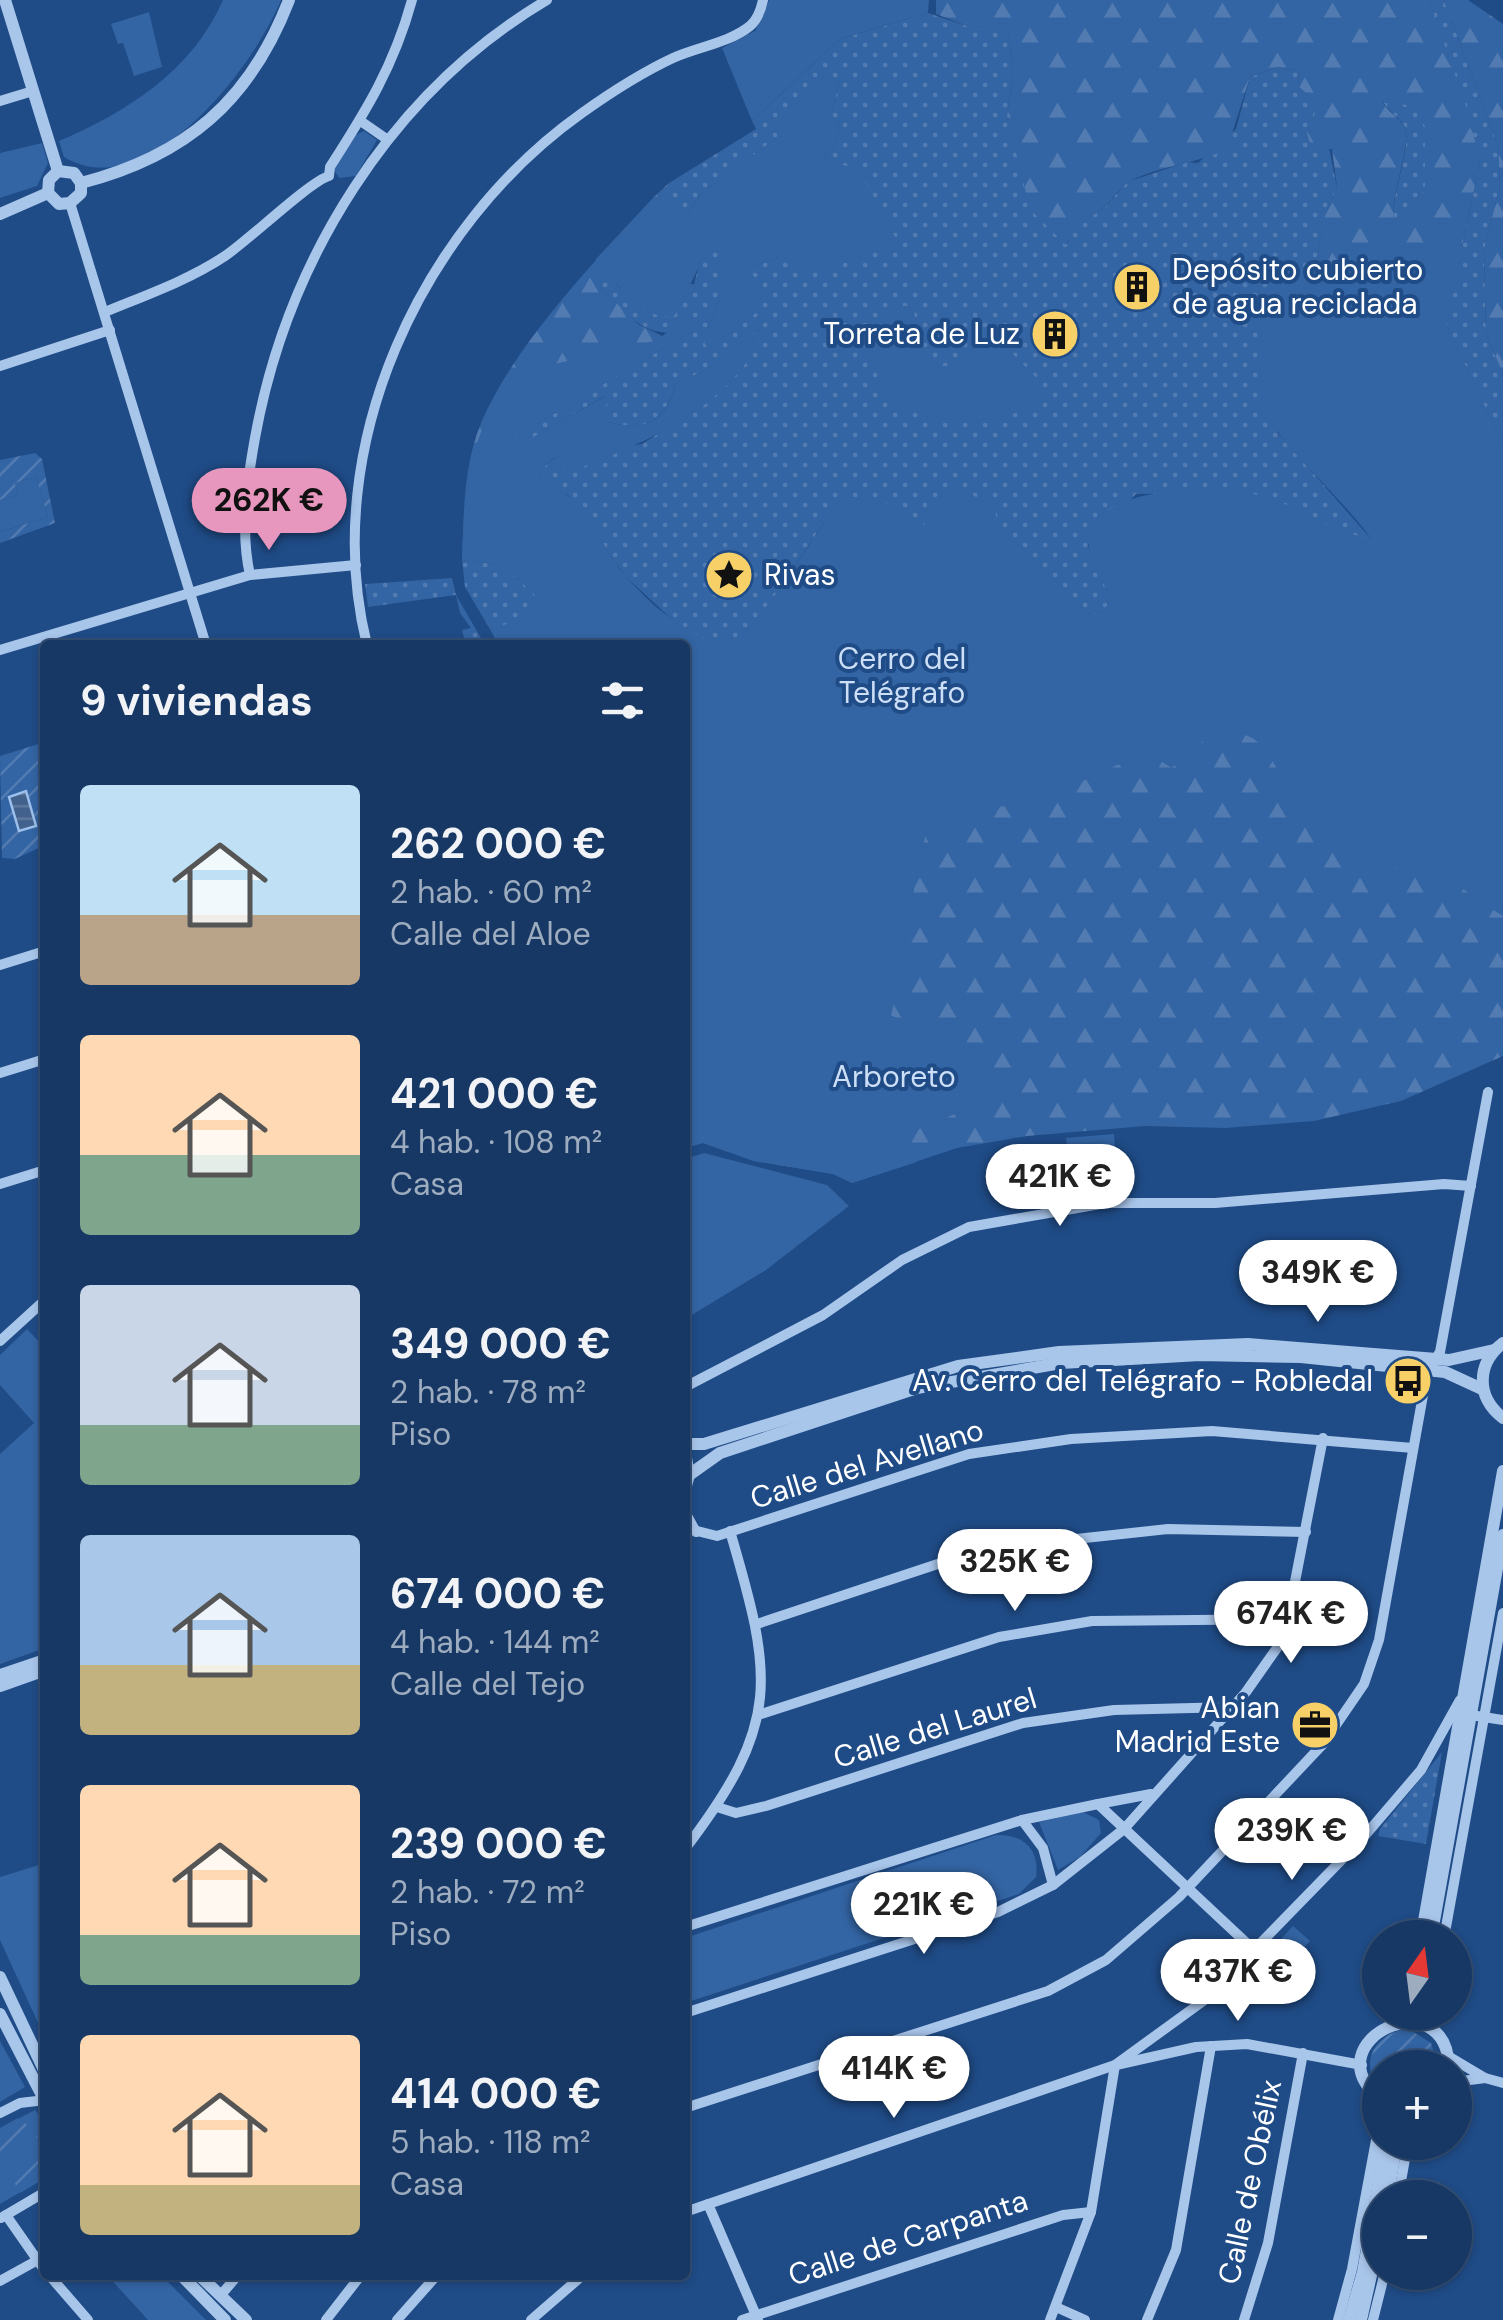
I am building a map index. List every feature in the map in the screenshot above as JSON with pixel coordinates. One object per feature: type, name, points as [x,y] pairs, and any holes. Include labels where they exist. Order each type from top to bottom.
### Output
[{"type":"street","points":[[5,0],[58,171]]},
{"type":"street","points":[[81,183],[161,156],[213,118],[264,54],[289,0]]},
{"type":"street","points":[[329,176],[330,167],[362,122],[392,63],[412,0]]},
{"type":"street","points":[[250,575],[246,512],[262,400],[301,282],[349,192],[388,140],[469,56],[546,0]]},
{"type":"street","points":[[366,640],[356,565],[360,491],[382,382],[416,302],[479,207],[541,144],[583,112],[673,58],[740,33],[752,24],[763,0]]},
{"type":"street","points":[[0,101],[34,91]]},
{"type":"street","points":[[362,122],[388,140]]},
{"type":"street","points":[[58,171],[74,173],[81,183],[78,198],[70,204],[60,204],[48,193],[48,180],[58,171]]},
{"type":"street","points":[[329,176],[349,192]]},
{"type":"street","points":[[105,312],[202,270],[276,218],[318,180],[329,176]]},
{"type":"street","points":[[0,214],[48,193]]},
{"type":"street","points":[[70,204],[204,640]]},
{"type":"street","points":[[0,366],[110,330]]},
{"type":"street","points":[[0,650],[189,590],[250,575],[356,565]]},
{"type":"street","points":[[0,965],[40,953]]},
{"type":"street","points":[[0,1072],[40,1060]]},
{"type":"street","points":[[690,2106],[1048,1990],[1106,1960],[1188,1888],[1323,1744],[1364,1684],[1378,1640],[1412,1448],[1429,1370],[1438,1358],[1488,1092]]},
{"type":"street","points":[[0,1184],[40,1172]]},
{"type":"street","points":[[690,1384],[823,1315],[902,1260],[969,1227],[1106,1204],[1215,1203],[1444,1184],[1470,1186]]},
{"type":"street","points":[[0,1341],[40,1305]]},
{"type":"street","points":[[690,1447],[958,1366],[1058,1352],[1248,1344],[1460,1360],[1499,1347]]},
{"type":"street","points":[[1482,1390],[1483,1371],[1499,1347]]},
{"type":"street","points":[[690,1479],[720,1453],[917,1388],[1002,1370],[1200,1355],[1301,1357],[1454,1374],[1482,1390],[1502,1419]]},
{"type":"street","name":"Calle del Avellano","points":[[691,1530],[717,1536],[969,1454],[1071,1439],[1212,1431],[1412,1448]]},
{"type":"street","points":[[690,2010],[998,1912],[1053,1885],[1124,1828],[1270,1662],[1290,1619],[1323,1438]]},
{"type":"street","points":[[1424,1920],[1503,1471]]},
{"type":"street","points":[[757,1624],[983,1549],[1148,1530],[1220,1527],[1306,1532]]},
{"type":"street","points":[[690,1842],[742,1766],[758,1715],[762,1671],[757,1624],[730,1532]]},
{"type":"street","points":[[1447,1920],[1503,1535]]},
{"type":"street","points":[[1436,1920],[1503,1612]]},
{"type":"street","points":[[758,1715],[999,1636],[1092,1622],[1290,1619]]},
{"type":"street","points":[[0,1675],[40,1662]]},
{"type":"street","points":[[0,1686],[40,1672]]},
{"type":"street","points":[[1050,2320],[1091,2212],[1116,2065],[1206,1999],[1255,1951],[1421,1770],[1465,1690]]},
{"type":"street","name":"Calle del Laurel","points":[[717,1807],[736,1814],[766,1806],[1023,1722],[1114,1710],[1232,1707]]},
{"type":"street","points":[[1478,1716],[1503,1720]]},
{"type":"street","points":[[690,1925],[1022,1820],[1152,1794]]},
{"type":"street","points":[[1098,1804],[1255,1951]]},
{"type":"street","points":[[1022,1820],[1043,1848],[1053,1885]]},
{"type":"street","points":[[0,1977],[40,2061]]},
{"type":"street","points":[[0,2014],[40,2091]]},
{"type":"street","points":[[1366,2050],[1368,2042],[1384,2030]]},
{"type":"street","points":[[1150,2040],[1155,2056]]},
{"type":"street","points":[[690,2209],[1116,2065],[1155,2056],[1247,2044],[1362,2064]]},
{"type":"street","points":[[1147,2320],[1176,2250],[1211,2046]]},
{"type":"street","name":"Calle de Obélix","points":[[1244,2320],[1268,2243],[1303,2052]]},
{"type":"street","points":[[1472,2072],[1503,2083]]},
{"type":"street","points":[[1472,2080],[1485,2078]]},
{"type":"street","points":[[0,2114],[20,2103],[40,2101]]},
{"type":"street","points":[[1338,2320],[1352,2270],[1372,2160]]},
{"type":"street","points":[[1350,2320],[1363,2272],[1383,2160]]},
{"type":"street","points":[[40,2195],[3,2217],[40,2265]]},
{"type":"street","points":[[708,2204],[757,2317]]},
{"type":"street","name":"Calle de Carpanta","points":[[742,2320],[1068,2214],[1091,2212]]},
{"type":"street","points":[[0,2281],[36,2260]]},
{"type":"street","points":[[53,2280],[88,2320]]},
{"type":"street","points":[[185,2280],[225,2320]]},
{"type":"street","points":[[205,2280],[246,2320]]},
{"type":"street","points":[[220,2296],[234,2280]]},
{"type":"street","points":[[326,2320],[357,2280]]},
{"type":"street","points":[[397,2320],[433,2280]]},
{"type":"street","points":[[530,2320],[577,2280]]},
{"type":"street","points":[[1361,2320],[1368,2290]]},
{"type":"street","points":[[1374,2320],[1381,2290]]},
{"type":"street","points":[[1056,2307],[1085,2320]]},
{"type":"green space","points":[[223,0],[281,0],[247,60],[193,122],[162,147],[129,163],[96,167],[64,157],[59,141],[109,117],[155,86],[194,48]]},
{"type":"green space","points":[[769,0],[929,0],[928,13],[840,39],[752,121],[722,48],[755,31]]},
{"type":"green space","points":[[936,0],[1429,0],[1466,106],[1480,161],[1446,324],[1503,446],[1503,1056],[1401,1101],[1314,1121],[1226,1128],[1145,1126],[1027,1136],[957,1148],[852,1183],[833,1174],[754,1161],[703,1143],[690,1147],[690,640],[496,640],[491,631],[520,618],[535,594],[500,564],[462,560],[466,491],[481,423],[514,363],[558,304],[654,197],[687,214],[702,193],[778,137],[773,122],[816,77],[839,80],[831,116],[840,124],[834,149],[824,156],[829,168],[840,164],[859,170],[898,243],[810,272],[790,270],[785,255],[751,267],[751,275],[763,281],[758,311],[708,349],[704,341],[721,291],[721,248],[712,244],[673,318],[654,314],[607,277],[600,287],[638,324],[662,336],[690,319],[692,331],[513,438],[518,446],[606,396],[607,422],[632,426],[652,421],[666,408],[676,384],[706,370],[764,326],[733,379],[684,419],[569,472],[555,457],[539,471],[543,483],[555,486],[578,507],[618,567],[655,606],[710,640],[736,639],[758,618],[839,498],[884,503],[925,525],[928,502],[955,491],[970,494],[995,510],[998,530],[1023,549],[1090,615],[1104,611],[1111,599],[1090,549],[1095,522],[1112,508],[1136,498],[1197,490],[1253,494],[1275,500],[1320,524],[1371,539],[1279,434],[1262,401],[1259,358],[1267,286],[1281,277],[1313,280],[1325,216],[1337,187],[1332,149],[1312,150],[1307,133],[1319,104],[1299,87],[1298,71],[1278,67],[1250,77],[1227,149],[1132,180],[1078,228],[1066,245],[1030,209],[1007,116],[1013,76],[1008,28],[967,26],[936,14]],"holes":[[[1388,98],[1416,109],[1425,126],[1425,189],[1400,217],[1394,218],[1406,133],[1383,102]],[[891,1016],[909,1023],[937,1021],[889,1141]]]},
{"type":"green space","points":[[1429,0],[1444,0],[1498,146],[1500,185],[1484,251],[1486,334],[1503,374],[1503,446],[1446,324],[1480,161]]},
{"type":"green space","points":[[1444,0],[1468,0],[1503,24],[1503,374],[1486,334],[1484,251],[1500,185],[1498,146]]},
{"type":"green space","points":[[149,12],[162,67],[134,76],[123,43],[118,44],[111,24]]},
{"type":"green space","points":[[928,13],[967,26],[1008,27],[1013,76],[1007,116],[1016,147],[1067,244],[1075,227],[1106,206],[1127,182],[1187,162],[1198,163],[1236,129],[1250,77],[1278,67],[1298,71],[1299,87],[1320,104],[1337,187],[1325,217],[1313,280],[1281,277],[1277,432],[1372,540],[1343,533],[1272,499],[1236,493],[1136,494],[1088,545],[1111,599],[1104,611],[1090,615],[1023,549],[997,530],[925,526],[840,498],[761,618],[740,639],[712,643],[676,623],[626,577],[568,495],[543,484],[539,471],[556,457],[642,444],[725,386],[762,328],[706,370],[676,384],[666,408],[642,425],[607,422],[605,396],[517,447],[513,438],[692,331],[661,332],[640,324],[599,286],[608,276],[621,289],[694,284],[700,261],[712,244],[722,248],[721,291],[704,341],[751,275],[751,267],[785,255],[829,169],[824,156],[834,149],[840,124],[831,116],[839,81],[816,77],[778,137],[702,193],[686,215],[654,197],[669,183],[756,129],[752,121],[840,39]]},
{"type":"green space","points":[[816,77],[839,80],[831,116],[840,124],[834,149],[824,156],[829,168],[840,164],[859,170],[898,243],[810,272],[790,270],[785,255],[751,267],[751,275],[763,281],[758,311],[708,349],[704,341],[721,291],[721,248],[712,244],[673,318],[650,310],[630,296],[595,260],[654,197],[687,214],[702,193],[778,137],[773,122]]},
{"type":"green space","points":[[1388,98],[1417,109],[1425,126],[1425,189],[1400,218],[1394,218],[1393,212],[1406,132],[1383,101]]},
{"type":"green space","points":[[364,131],[377,140],[356,176],[339,178],[334,170],[356,135]]},
{"type":"green space","points":[[42,143],[48,163],[37,186],[0,198],[0,153]]},
{"type":"green space","name":"Cerro del Telégrafo","points":[[1380,244],[1464,251],[1446,324],[1503,446],[1503,916],[1412,859],[1365,881],[1353,856],[1292,793],[1260,744],[1245,735],[1223,734],[1195,746],[1172,768],[1159,760],[1117,765],[1032,805],[990,807],[926,833],[891,1016],[937,1021],[957,1032],[982,1067],[988,1091],[986,1101],[890,1141],[917,1162],[852,1183],[833,1174],[754,1161],[703,1143],[690,1147],[690,640],[496,640],[491,631],[520,618],[535,594],[500,564],[462,560],[463,532],[467,484],[477,442],[511,374],[654,341],[690,319],[692,331],[513,438],[518,446],[606,396],[607,422],[643,425],[666,408],[676,384],[706,370],[764,326],[733,379],[684,419],[569,472],[555,457],[539,472],[543,483],[555,486],[578,507],[618,567],[640,592],[670,618],[704,638],[728,641],[745,633],[839,498],[851,497],[884,503],[925,525],[928,502],[955,491],[970,494],[995,510],[998,530],[1023,549],[1090,615],[1104,611],[1111,599],[1090,549],[1095,522],[1112,507],[1137,498],[1197,490],[1253,494],[1371,539],[1279,432],[1262,401],[1260,387],[1261,328],[1267,286],[1281,277],[1350,284]]},
{"type":"green space","points":[[902,306],[912,306],[928,361],[938,367],[955,365],[982,339],[1002,343],[1042,384],[1042,397],[1010,415],[989,419],[943,419],[903,407],[886,392],[869,353],[884,319]]},
{"type":"green space","points":[[35,453],[42,459],[55,523],[0,543],[0,532],[48,517],[36,477],[15,483],[18,495],[0,500],[0,460]]},
{"type":"green space","points":[[36,477],[48,517],[0,532],[0,500],[18,495],[15,483]]},
{"type":"green space","points":[[462,560],[500,564],[535,594],[520,619],[491,631],[465,587]]},
{"type":"green space","points":[[452,578],[456,595],[368,607],[365,584]]},
{"type":"green space","points":[[456,595],[482,640],[465,640],[462,630],[471,628],[460,613]]},
{"type":"green space","points":[[40,744],[40,847],[15,859],[2,858],[0,756]]},
{"type":"green space","points":[[1114,1134],[1115,1150],[1068,1152],[1066,1138]]},
{"type":"green space","points":[[704,1153],[827,1185],[849,1206],[766,1270],[690,1316],[690,1157]]},
{"type":"green space","points":[[27,1329],[40,1343],[40,1650],[0,1664],[0,1454],[34,1423],[0,1385],[0,1355]]},
{"type":"green space","points":[[1442,1752],[1426,1844],[1378,1836],[1380,1829]]},
{"type":"green space","points":[[1083,1812],[1099,1820],[1101,1833],[1080,1857],[1058,1870],[1039,1822]]},
{"type":"green space","points":[[996,1835],[1022,1840],[1032,1851],[1037,1867],[1036,1877],[1019,1894],[690,2001],[690,1936]]},
{"type":"green space","points":[[40,1865],[40,2027],[0,1940],[0,1877]]},
{"type":"green space","points":[[1293,1926],[1310,1941],[1280,1974],[1263,1958]]},
{"type":"green space","points":[[1412,2031],[1431,2043],[1433,2050],[1374,2050],[1390,2034]]},
{"type":"green space","points":[[0,2041],[25,2087],[0,2102]]},
{"type":"green space","points":[[35,2110],[40,2116],[40,2181],[0,2204],[0,2128]]},
{"type":"green space","points":[[18,2118],[40,2136],[0,2157],[0,2128]]},
{"type":"green space","points":[[40,2154],[40,2181],[20,2193],[9,2173]]},
{"type":"green space","points":[[112,2280],[166,2280],[206,2320],[148,2320]]},
{"type":"shaded area","points":[[26,791],[36,826],[19,831],[9,797]]},
{"type":"place","name":"Depósito cubierto de agua reciclada","points":[[1137,287]]},
{"type":"place","name":"Torreta de Luz","points":[[1055,334]]},
{"type":"place","name":"Rivas","points":[[729,575]]},
{"type":"place","name":"Av. Cerro del Telégrafo - Robledal","points":[[1408,1381]]},
{"type":"place","name":"Abian Madrid Este","points":[[1315,1725]]},
{"type":"park label","name":"Arboreto","points":[[894,1077]]}]
